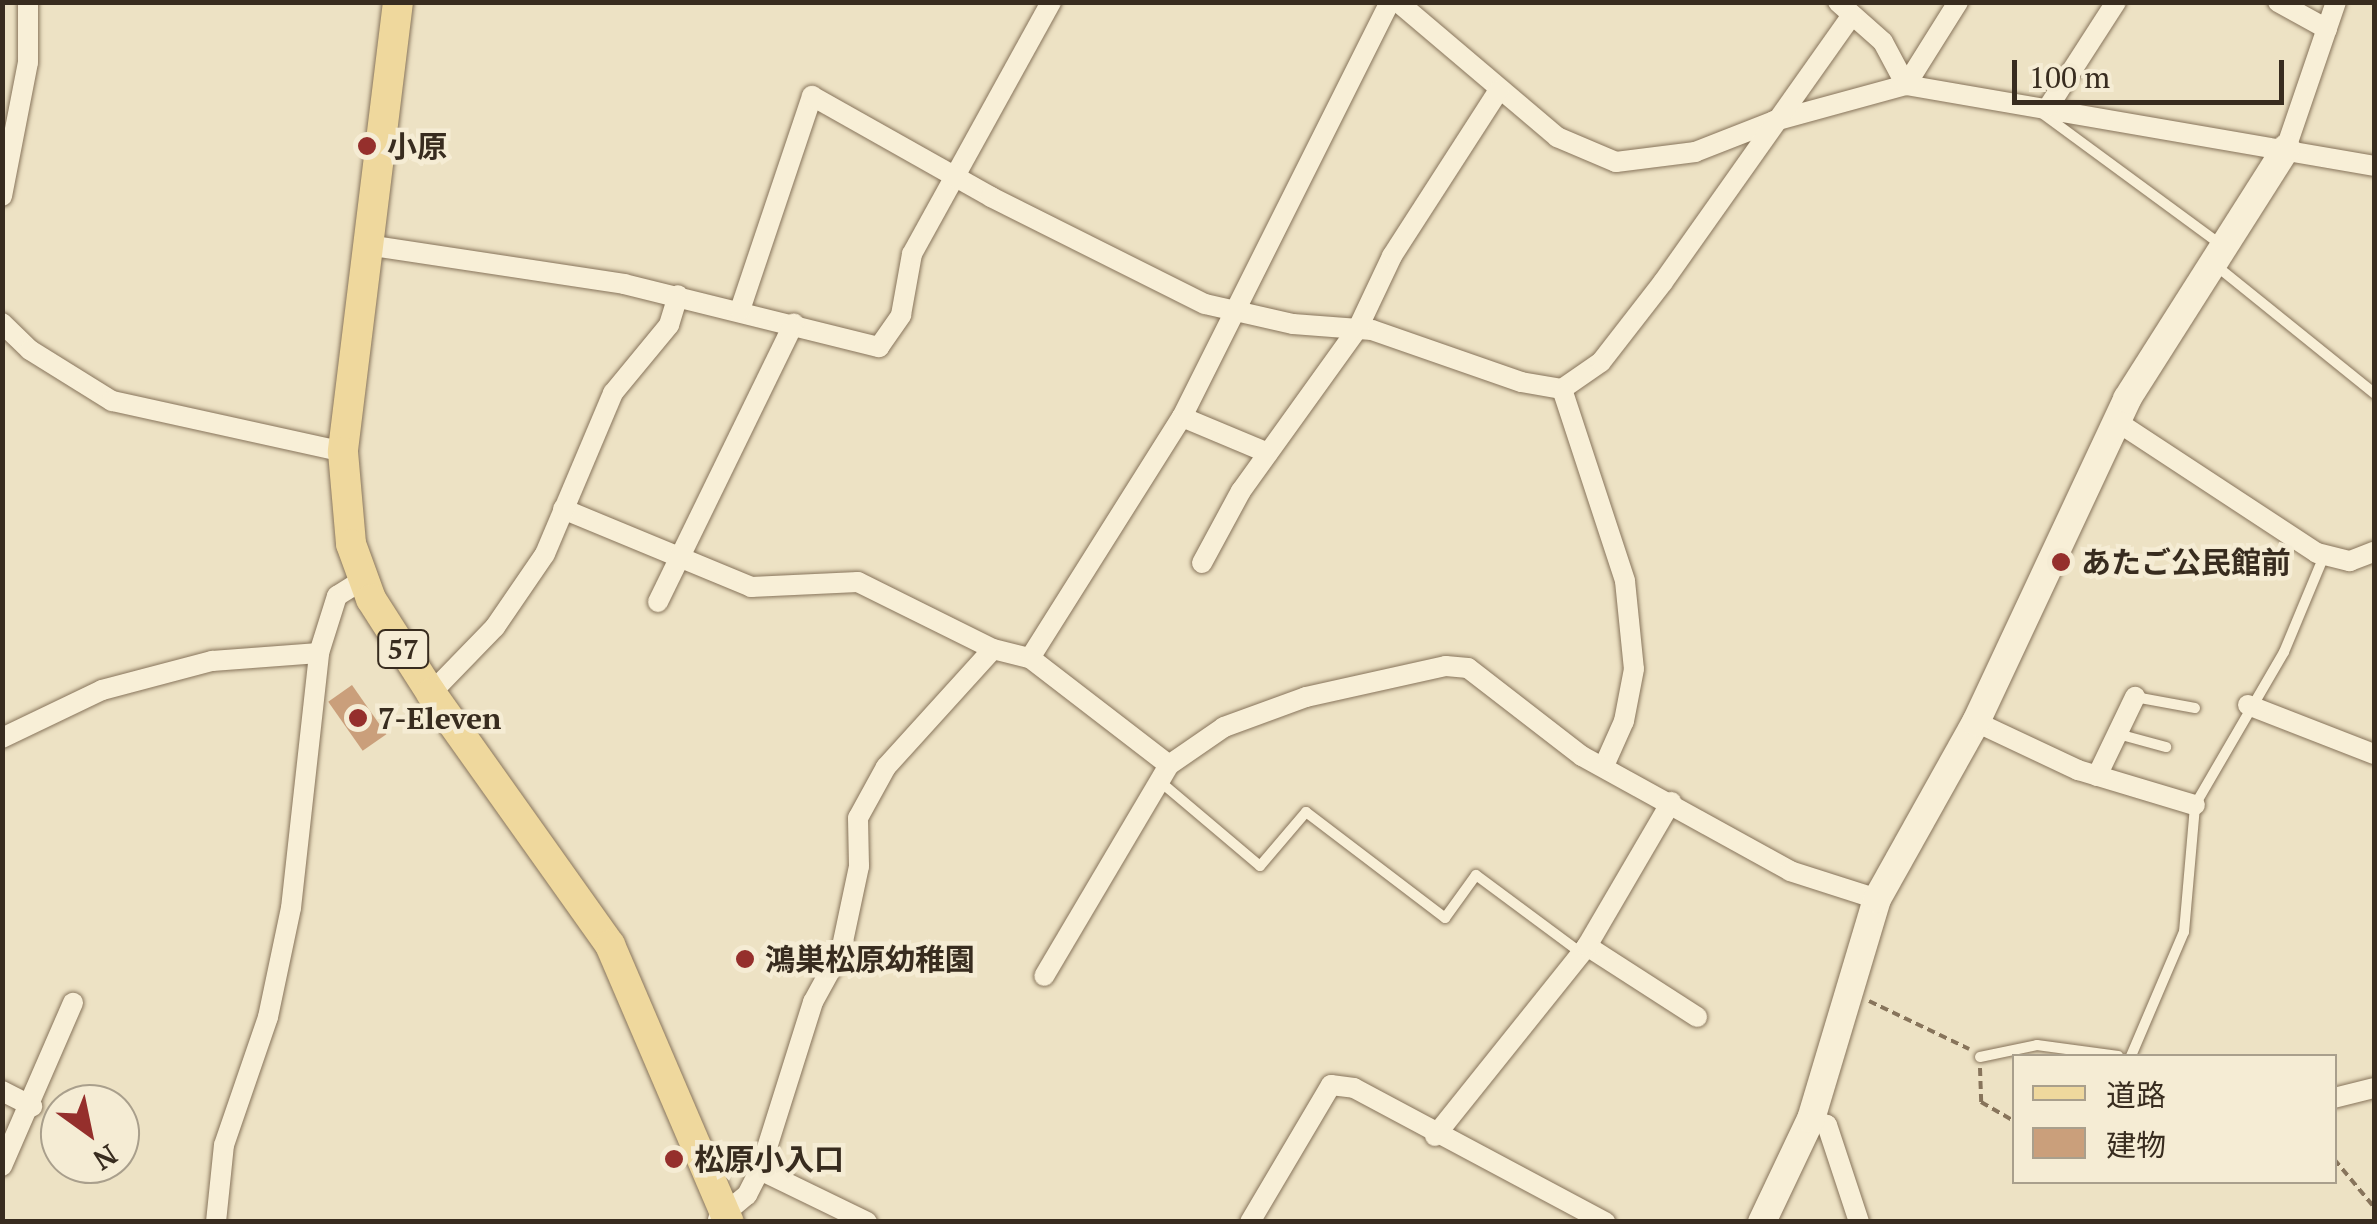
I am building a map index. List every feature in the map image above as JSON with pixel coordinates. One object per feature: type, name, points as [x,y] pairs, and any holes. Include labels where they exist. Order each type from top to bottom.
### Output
[{"type":"main road","name":"57","points":[[398,2],[343,452],[342,486],[364,579],[431,693],[610,945],[724,1219]]},
{"type":"street","points":[[3,195],[23,95],[28,2]]},
{"type":"street","points":[[368,245],[678,295],[879,347],[900,315],[912,254],[954,172],[1052,2]]},
{"type":"street","points":[[1030,658],[1182,417],[1390,2]]},
{"type":"street","points":[[1398,2],[1557,137],[1616,162],[1676,156],[1774,122],[1906,85],[2028,102],[2374,166]]},
{"type":"street","points":[[1906,85],[1958,2]]},
{"type":"street","points":[[2049,106],[2116,2]]},
{"type":"street","points":[[2278,2],[2326,29]]},
{"type":"street","points":[[1762,1222],[1811,1119],[1846,992],[1877,900],[1976,722],[2116,421],[2286,148],[2336,2]]},
{"type":"street","points":[[740,310],[812,96],[954,172],[991,197],[1205,304],[1293,324],[1358,328],[1521,382],[1562,389],[1601,362],[1774,122],[1844,9],[1882,42],[1906,85]]},
{"type":"street","points":[[2,84],[23,95]]},
{"type":"street","points":[[1202,563],[1268,453],[1358,328],[1392,256],[1499,90]]},
{"type":"street","points":[[431,693],[495,628],[545,554],[613,393],[669,324],[678,295]]},
{"type":"street","points":[[2,323],[30,350],[112,401],[343,452]]},
{"type":"street","points":[[658,602],[684,557],[794,323]]},
{"type":"street","points":[[1562,389],[1625,581],[1634,668],[1624,721],[1604,766]]},
{"type":"street","points":[[1182,417],[1268,453]]},
{"type":"street","points":[[2116,421],[2324,555],[2350,561],[2374,552]]},
{"type":"street","points":[[563,509],[752,587],[858,582],[993,648],[1030,658],[1166,774]]},
{"type":"street","points":[[216,1222],[224,1145],[268,1017],[291,908],[319,653],[338,596],[364,579]]},
{"type":"street","points":[[724,1219],[760,1170],[814,1002],[842,951],[859,866],[858,818],[886,767],[993,648]]},
{"type":"street","points":[[2,738],[102,690],[212,661],[319,653]]},
{"type":"street","points":[[1044,976],[1166,774],[1224,727],[1306,697],[1446,666],[1468,668],[1604,766],[1790,871],[1877,900]]},
{"type":"street","points":[[2097,776],[2135,697]]},
{"type":"street","points":[[2248,705],[2374,754]]},
{"type":"street","points":[[1976,722],[2097,776],[2195,805]]},
{"type":"street","points":[[1435,1136],[1585,949],[1671,802]]},
{"type":"street","points":[[1585,949],[1697,1017]]},
{"type":"street","points":[[2,1166],[32,1106],[72,1003]]},
{"type":"street","points":[[1250,1222],[1331,1085],[1354,1088],[1435,1136],[1605,1222]]},
{"type":"street","points":[[2337,1097],[2374,1088]]},
{"type":"street","points":[[2,1091],[32,1106]]},
{"type":"street","points":[[1811,1119],[1827,1124],[1859,1222]]},
{"type":"street","points":[[760,1170],[867,1222]]},
{"type":"lane","points":[[2028,102],[2218,255],[2374,393]]},
{"type":"lane","points":[[2132,1054],[2184,932],[2195,805],[2248,705],[2284,652],[2324,555]]},
{"type":"lane","points":[[2135,697],[2195,708]]},
{"type":"lane","points":[[2117,734],[2166,747]]},
{"type":"lane","points":[[1166,774],[1260,866],[1306,812],[1445,918],[1476,874],[1585,949]]},
{"type":"lane","points":[[1980,1058],[2037,1045],[2103,1054]]},
{"type":"path","points":[[1846,992],[1980,1058],[1981,1102],[2012,1120]]},
{"type":"path","points":[[2337,1163],[2374,1207]]},
{"type":"building","name":"7-Eleven","points":[[352,685],[386,734],[363,751],[328,702]]},
{"type":"place","name":"小原","points":[[367,146]]},
{"type":"place","name":"あたご公民館前","points":[[2061,562]]},
{"type":"place","name":"7-Eleven","points":[[358,718]]},
{"type":"place","name":"鴻巣松原幼稚園","points":[[745,959]]},
{"type":"place","name":"松原小入口","points":[[674,1159]]}]
